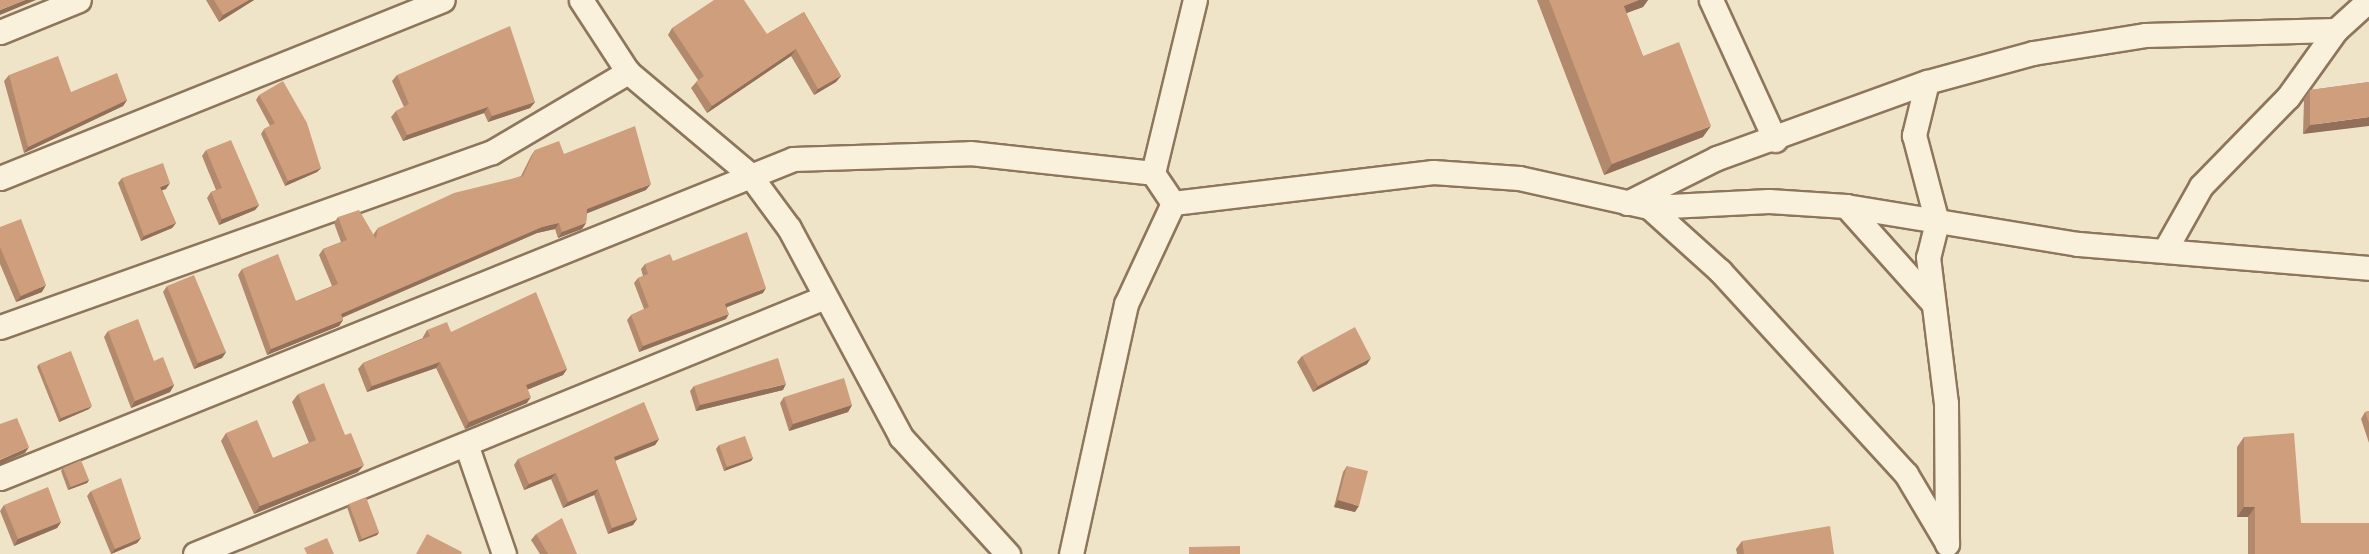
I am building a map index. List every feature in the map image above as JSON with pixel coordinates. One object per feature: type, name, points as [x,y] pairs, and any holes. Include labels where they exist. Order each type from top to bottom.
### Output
[{"type":"street","points":[[0,32],[79,0]]},
{"type":"street","points":[[0,178],[443,0]]},
{"type":"street","points":[[581,0],[628,72],[749,174],[789,228],[901,437],[1008,554]]},
{"type":"street","points":[[1173,203],[1153,173],[1195,0]]},
{"type":"street","points":[[1711,0],[1775,141]]},
{"type":"street","points":[[2165,250],[2201,186],[2288,97],[2336,30],[2369,0]]},
{"type":"street","points":[[1638,205],[1671,177],[1775,141],[1927,82],[2033,53],[2145,35],[2336,30]]},
{"type":"street","points":[[0,327],[492,152],[628,72]]},
{"type":"street","points":[[1927,82],[1914,135],[1937,222],[1928,257],[1931,301],[1946,403],[1948,549]]},
{"type":"street","points":[[0,478],[749,174],[793,159],[898,153],[1024,157],[1153,173]]},
{"type":"street","points":[[1173,203],[1433,172],[1520,178],[1638,205],[1769,201],[1846,206],[2078,244],[2369,268]]},
{"type":"street","points":[[1071,554],[1126,304],[1173,203]]},
{"type":"street","points":[[1638,205],[1720,271],[1906,474],[1948,549]]},
{"type":"street","points":[[1846,206],[1931,301]]},
{"type":"street","points":[[195,554],[467,447],[825,297]]},
{"type":"street","points":[[467,447],[504,554]]},
{"type":"building","points":[[0,0],[25,0],[0,10]]},
{"type":"building","points":[[214,0],[249,0],[223,15]]},
{"type":"building","points":[[714,0],[744,0],[767,34],[804,12],[841,76],[818,89],[796,49],[712,106],[696,82],[704,76],[672,28]]},
{"type":"building","points":[[1549,0],[1639,0],[1624,6],[1643,56],[1679,42],[1711,126],[1612,164]]},
{"type":"building","points":[[510,26],[535,102],[492,116],[488,107],[407,135],[396,111],[409,104],[397,75]]},
{"type":"building","points":[[58,56],[71,92],[117,73],[127,100],[28,147],[9,75]]},
{"type":"building","points":[[283,81],[307,123],[321,168],[288,181],[264,129],[275,123],[259,95]]},
{"type":"building","points":[[2369,82],[2369,117],[2310,125],[2310,90]]},
{"type":"building","points":[[635,126],[651,184],[587,209],[586,223],[562,232],[559,223],[542,227],[341,314],[343,320],[271,349],[242,269],[278,254],[296,301],[338,284],[323,249],[347,240],[338,217],[359,210],[376,239],[378,228],[454,193],[523,176],[535,150],[559,141],[564,154]]},
{"type":"building","points":[[231,140],[259,205],[222,219],[211,192],[222,188],[206,150]]},
{"type":"building","points":[[163,163],[170,183],[160,187],[176,223],[144,236],[122,178]]},
{"type":"building","points":[[21,219],[46,285],[21,296],[0,247],[0,227]]},
{"type":"building","points":[[747,232],[766,288],[725,304],[729,314],[643,346],[631,315],[649,307],[638,278],[648,274],[645,264],[670,254],[673,261]]},
{"type":"building","points":[[194,275],[226,352],[198,363],[167,286]]},
{"type":"building","points":[[536,292],[567,369],[526,385],[531,397],[469,422],[440,362],[372,386],[363,363],[430,336],[427,330],[447,322],[451,332]]},
{"type":"building","points":[[138,319],[154,361],[163,357],[174,385],[135,401],[108,331]]},
{"type":"building","points":[[1355,327],[1371,358],[1318,386],[1302,356]]},
{"type":"building","points":[[71,351],[92,406],[61,418],[39,364]]},
{"type":"building","points":[[778,358],[786,384],[700,405],[694,386]]},
{"type":"building","points":[[844,378],[852,405],[793,424],[784,397]]},
{"type":"building","points":[[324,383],[345,435],[351,433],[364,465],[260,506],[226,433],[257,420],[273,458],[316,440],[298,394]]},
{"type":"building","points":[[644,402],[659,439],[614,457],[637,519],[612,528],[598,489],[568,502],[556,473],[529,484],[518,459]]},
{"type":"building","points":[[17,418],[29,447],[0,460],[0,424]]},
{"type":"building","points":[[2294,433],[2301,523],[2369,523],[2369,554],[2255,554],[2255,507],[2244,507],[2244,437]]},
{"type":"building","points":[[745,436],[753,458],[727,467],[719,445]]},
{"type":"building","points":[[81,460],[89,480],[71,487],[63,468]]},
{"type":"building","points":[[1347,466],[1368,471],[1359,506],[1338,500]]},
{"type":"building","points":[[121,478],[141,538],[115,549],[91,491]]},
{"type":"building","points":[[48,487],[61,522],[18,539],[4,505]]},
{"type":"building","points":[[366,497],[379,532],[362,539],[349,504]]},
{"type":"building","points":[[562,518],[577,554],[548,554],[536,534]]},
{"type":"building","points":[[1830,526],[1834,554],[1744,554],[1742,541]]},
{"type":"building","points":[[427,534],[462,552],[461,554],[416,554]]},
{"type":"building","points":[[327,538],[334,554],[307,554],[304,548]]},
{"type":"building","points":[[1240,546],[1240,554],[1189,554],[1189,547]]}]
